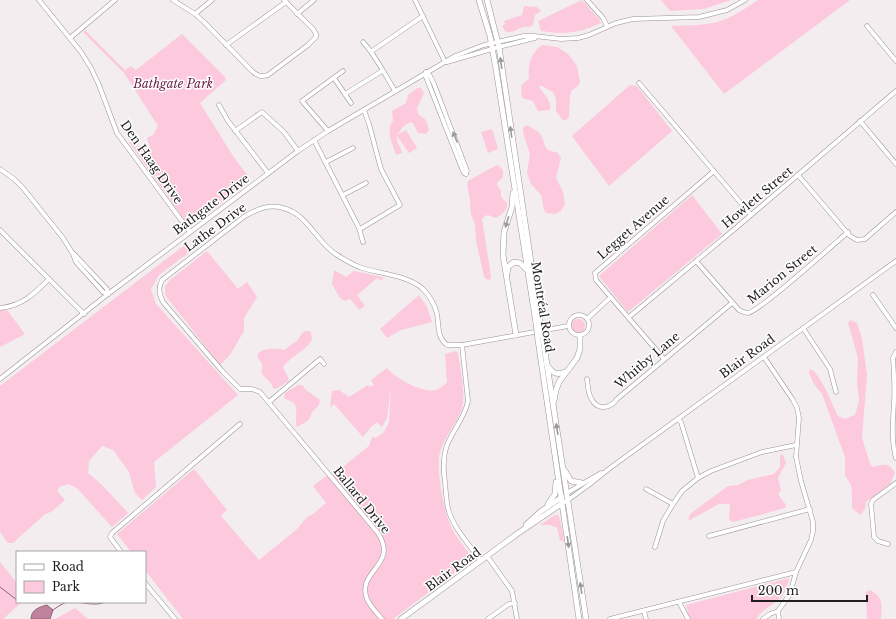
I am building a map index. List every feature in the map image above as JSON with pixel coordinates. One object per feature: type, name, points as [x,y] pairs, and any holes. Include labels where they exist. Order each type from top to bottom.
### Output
[{"type":"main road","name":"Montréal Road","points":[[479,0],[492,46],[528,272],[538,323]]},
{"type":"main road","name":"Montréal Road","points":[[487,0],[499,44],[538,323],[556,465],[579,619]]},
{"type":"main road","points":[[514,184],[512,203],[504,232],[503,246],[504,263],[516,336]]},
{"type":"main road","points":[[507,278],[508,267],[514,262],[519,262],[522,264],[528,272]]},
{"type":"main road","points":[[547,365],[555,373],[560,374],[573,365],[580,349],[580,336]]},
{"type":"main road","name":"Montréal Road","points":[[540,340],[547,365],[586,619]]},
{"type":"main road","points":[[554,410],[556,387],[566,371]]},
{"type":"main road","points":[[544,510],[551,502],[555,491],[556,465]]},
{"type":"main road","points":[[563,468],[571,481],[582,484]]},
{"type":"main road","name":"Blair Road","points":[[517,534],[544,510],[567,493]]},
{"type":"main road","name":"Blair Road","points":[[401,619],[517,534],[568,500]]},
{"type":"street","name":"Den Haag Drive","points":[[39,0],[86,60],[95,76],[116,133],[190,232]]},
{"type":"street","points":[[70,38],[115,0]]},
{"type":"street","points":[[173,0],[195,14],[226,45],[253,72],[262,77],[268,75],[308,46],[316,37],[316,34],[285,1],[226,45]]},
{"type":"street","points":[[195,14],[212,0]]},
{"type":"street","points":[[297,14],[314,0]]},
{"type":"street","points":[[415,0],[445,62]]},
{"type":"street","points":[[590,1],[607,26],[638,19],[694,18],[727,10],[745,0]]},
{"type":"street","points":[[372,51],[423,16]]},
{"type":"street","name":"Bathgate Drive","points":[[0,379],[108,294],[298,151],[328,131],[426,72],[445,62],[457,60],[499,44],[538,37],[561,40],[572,39],[589,35],[607,26]]},
{"type":"street","points":[[867,26],[896,61]]},
{"type":"street","points":[[363,42],[372,51],[395,91]]},
{"type":"street","points":[[346,94],[382,70]]},
{"type":"street","points":[[328,131],[302,101],[343,71]]},
{"type":"street","points":[[426,72],[434,84],[456,138],[467,170],[466,174],[464,173],[435,102],[426,77],[426,72]]},
{"type":"street","points":[[334,78],[352,103]]},
{"type":"street","points":[[639,83],[751,215]]},
{"type":"street","name":"Howlett Street","points":[[629,317],[896,91]]},
{"type":"street","points":[[219,104],[235,131],[268,173]]},
{"type":"street","points":[[360,229],[400,205],[381,169],[364,110]]},
{"type":"street","points":[[235,131],[262,112],[284,132],[298,151]]},
{"type":"street","points":[[860,121],[896,164]]},
{"type":"street","points":[[314,140],[360,229],[363,242]]},
{"type":"street","points":[[326,162],[353,148]]},
{"type":"street","points":[[0,169],[14,179],[23,188],[63,238],[76,262],[103,292],[108,294]]},
{"type":"street","name":"Legget Avenue","points":[[664,359],[596,280],[595,274],[714,171]]},
{"type":"street","points":[[798,175],[850,236],[858,240],[865,239],[896,212]]},
{"type":"street","points":[[343,196],[366,183]]},
{"type":"street","name":"Lathe Drive","points":[[268,402],[256,390],[240,389],[228,377],[163,302],[159,293],[160,284],[166,276],[246,216],[261,208],[274,206],[292,211],[300,216],[329,249],[336,254],[360,267],[410,281],[421,288],[434,306],[437,315],[439,334],[444,343],[450,346],[462,345]]},
{"type":"street","points":[[0,230],[84,314]]},
{"type":"street","name":"Marion Street","points":[[696,261],[732,303],[739,310],[747,313],[756,310],[848,232]]},
{"type":"street","name":"Blair Road","points":[[568,500],[896,261]]},
{"type":"street","points":[[0,308],[19,304],[26,300],[49,279]]},
{"type":"street","points":[[873,295],[896,328]]},
{"type":"street","points":[[587,319],[611,297]]},
{"type":"street","name":"Whitby Lane","points":[[587,379],[590,398],[596,405],[604,408],[613,405],[617,399],[732,303]]},
{"type":"street","points":[[581,315],[587,319],[589,325],[588,330],[580,336],[573,334],[568,326],[570,319],[581,315]]},
{"type":"street","points":[[481,561],[456,526],[450,513],[447,504],[443,470],[445,452],[466,409],[468,401],[462,345],[568,326]]},
{"type":"street","points":[[803,328],[830,369],[836,392]]},
{"type":"street","points":[[896,352],[893,358],[894,402],[892,428],[896,458]]},
{"type":"street","points":[[763,619],[778,611],[790,594],[796,572],[811,540],[813,531],[810,508],[796,457],[799,418],[797,408],[764,357]]},
{"type":"street","points":[[268,402],[320,360],[324,364]]},
{"type":"street","name":"Ballard Drive","points":[[268,402],[372,524],[383,540],[384,554],[381,562],[369,576],[365,593],[371,605],[382,619]]},
{"type":"street","points":[[678,419],[681,422],[698,478]]},
{"type":"street","points":[[120,551],[110,537],[112,533],[240,424]]},
{"type":"street","points":[[655,547],[663,521],[673,504],[682,491],[698,478],[712,471],[762,452],[796,446]]},
{"type":"street","name":"Blair Road","points":[[567,493],[610,468]]},
{"type":"street","points":[[888,544],[878,541],[874,537],[871,504],[873,500],[896,483]]},
{"type":"street","points":[[646,489],[673,504]]},
{"type":"street","points":[[709,536],[810,508]]},
{"type":"street","points":[[487,556],[512,591],[517,619]]},
{"type":"street","points":[[610,619],[796,572]]},
{"type":"street","points":[[146,584],[175,619]]},
{"type":"street","points":[[679,602],[688,619]]},
{"type":"street","points":[[488,619],[509,604],[515,603]]},
{"type":"street","points":[[644,611],[646,619]]},
{"type":"street","points":[[778,611],[779,619]]},
{"type":"green space","points":[[582,0],[601,23],[578,31],[565,33],[541,31],[538,21]]},
{"type":"green space","points":[[661,0],[731,0],[704,9],[670,11]]},
{"type":"green space","points":[[758,0],[850,0],[724,94],[671,26],[699,25],[720,21],[738,13]]},
{"type":"green space","points":[[524,6],[537,7],[541,11],[535,15],[533,25],[512,32],[505,31],[502,26],[505,24],[504,21],[522,15]]},
{"type":"green space","name":"Bathgate Park","points":[[85,30],[125,70],[131,66],[136,70],[182,34],[225,77],[226,80],[200,103],[233,156],[251,180],[200,220],[187,211],[189,226],[129,142],[133,142],[137,146],[142,146],[151,151],[147,138],[154,134],[158,126],[124,73],[83,32]]},
{"type":"green space","points":[[542,45],[557,47],[568,54],[577,66],[580,82],[578,86],[572,90],[570,95],[569,117],[566,120],[563,120],[556,111],[556,99],[553,92],[542,86],[539,87],[549,101],[550,110],[538,111],[533,101],[522,98],[521,86],[529,78],[529,69],[532,56]]},
{"type":"green space","points":[[630,85],[637,86],[672,131],[609,186],[572,136]]},
{"type":"green space","points":[[417,88],[421,88],[424,93],[417,108],[418,114],[426,120],[429,130],[426,134],[418,133],[413,123],[410,122],[403,127],[397,135],[406,130],[417,148],[409,153],[397,136],[402,153],[396,155],[390,133],[393,121],[392,111],[406,103],[408,95]]},
{"type":"green space","points":[[526,125],[538,132],[543,138],[548,150],[557,152],[561,158],[556,178],[563,192],[565,204],[561,211],[555,214],[547,213],[544,210],[541,195],[531,184],[527,173],[530,154],[524,136],[523,128]]},
{"type":"green space","points":[[492,129],[498,149],[488,153],[481,132]]},
{"type":"green space","points":[[498,165],[503,170],[503,177],[497,183],[501,190],[501,197],[507,203],[507,208],[496,218],[488,215],[482,219],[491,276],[490,280],[486,279],[484,276],[476,241],[475,225],[471,214],[467,185],[468,181]]},
{"type":"green space","points":[[692,195],[722,234],[628,312],[599,276]]},
{"type":"green space","points":[[186,244],[191,251],[159,275],[151,289],[156,304],[238,395],[154,462],[156,487],[142,500],[135,493],[129,472],[113,450],[102,446],[89,461],[88,473],[101,484],[128,513],[112,527],[77,488],[68,484],[59,487],[57,491],[65,500],[51,512],[45,514],[13,543],[8,543],[0,532],[0,386]]},
{"type":"green space","points":[[207,251],[238,289],[247,282],[257,297],[244,318],[244,331],[230,355],[220,365],[165,295],[165,287],[170,280]]},
{"type":"green space","points":[[334,270],[346,277],[354,271],[382,277],[384,279],[381,280],[377,278],[357,295],[365,306],[359,310],[350,299],[345,301],[340,298],[332,284]]},
{"type":"green space","points":[[419,295],[427,307],[432,322],[401,330],[387,338],[380,329]]},
{"type":"green space","points":[[0,310],[7,310],[25,334],[0,347]]},
{"type":"green space","points":[[575,319],[581,319],[585,323],[585,329],[581,333],[575,333],[571,329],[571,323]]},
{"type":"green space","points":[[850,320],[857,323],[862,339],[867,375],[862,438],[870,464],[873,467],[888,465],[895,473],[890,484],[866,502],[865,509],[860,515],[852,508],[851,485],[845,475],[845,457],[822,394],[814,384],[809,373],[810,369],[818,376],[838,416],[845,419],[855,415],[859,401],[857,382],[858,358],[848,323]]},
{"type":"green space","points":[[305,331],[311,332],[312,340],[283,367],[289,381],[276,389],[273,388],[262,373],[262,365],[258,358],[258,354],[263,350],[268,349],[284,350],[298,340]]},
{"type":"green space","points":[[456,351],[458,353],[463,389],[463,402],[460,414],[440,451],[440,483],[448,520],[455,534],[471,557],[468,563],[393,619],[183,619],[146,571],[146,551],[130,551],[117,534],[194,469],[227,510],[221,516],[259,560],[297,529],[307,517],[326,503],[313,486],[326,476],[334,474],[369,446],[372,437],[376,438],[384,432],[389,422],[391,388],[387,418],[382,427],[377,422],[363,437],[334,404],[330,408],[332,391],[339,390],[349,397],[368,385],[370,387],[374,385],[371,380],[387,368],[403,381],[423,389],[436,390],[447,382],[445,354]]},
{"type":"green space","points":[[298,385],[302,385],[320,400],[319,405],[312,412],[310,418],[297,427],[295,405],[293,402],[284,398],[285,393]]},
{"type":"green space","points":[[780,455],[783,455],[786,463],[778,478],[781,490],[778,494],[786,505],[785,508],[733,522],[729,520],[729,504],[719,504],[688,521],[690,514],[728,486],[738,485],[748,480],[774,474],[780,467]]},
{"type":"green space","points":[[555,515],[558,515],[560,519],[564,541],[558,541],[560,540],[557,527],[551,525],[540,525]]},
{"type":"green space","points":[[0,562],[16,582],[16,603],[21,603],[3,619],[0,619]]},
{"type":"green space","points":[[789,578],[787,587],[780,598],[761,613],[756,619],[691,619],[688,613],[686,605]]},
{"type":"green space","points":[[870,590],[880,599],[882,606],[881,619],[867,619],[866,592]]},
{"type":"green space","points":[[75,608],[88,619],[55,619]]},
{"type":"shaded area","points":[[47,605],[53,610],[50,619],[31,619],[34,611]]},
{"type":"waterway","points":[[0,587],[16,599]]},
{"type":"waterway","points":[[53,610],[64,603]]},
{"type":"waterway","points":[[85,603],[104,603]]}]
